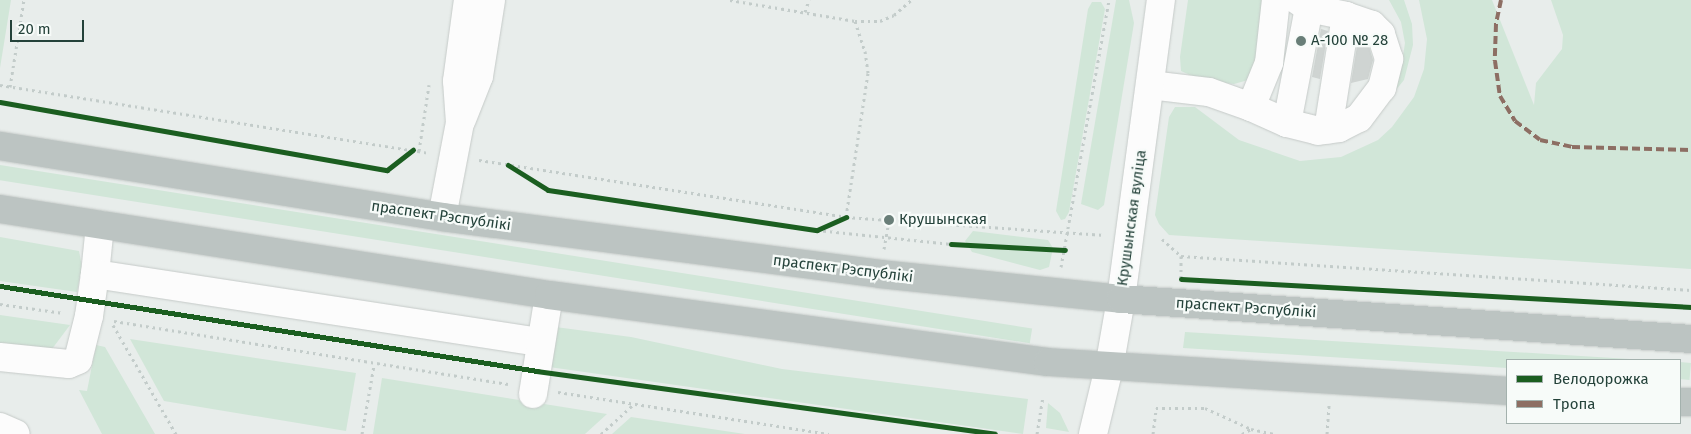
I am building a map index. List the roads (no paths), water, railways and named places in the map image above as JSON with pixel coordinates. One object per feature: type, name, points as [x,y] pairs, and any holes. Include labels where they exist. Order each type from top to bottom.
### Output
[{"type":"highway","name":"праспект Рэспублікі","points":[[0,146],[442,217],[880,274],[1121,298],[1691,340]]},
{"type":"highway","points":[[0,208],[549,294],[1110,368],[1506,392]]},
{"type":"street","points":[[460,123],[457,72],[468,0]]},
{"type":"street","points":[[442,217],[460,123],[479,76],[491,0]]},
{"type":"street","name":"Крушынская вуліца","points":[[1093,434],[1110,368],[1121,298],[1161,0]]},
{"type":"street","points":[[1250,107],[1269,63],[1276,0]]},
{"type":"street","points":[[1150,85],[1209,92],[1250,107],[1287,124],[1307,130],[1328,130],[1359,118],[1376,100],[1388,75],[1390,59],[1381,34],[1372,26],[1346,16],[1303,4],[1287,124]]},
{"type":"street","points":[[1328,130],[1346,16]]},
{"type":"street","points":[[0,357],[69,364],[78,360],[90,316],[100,225]]},
{"type":"street","points":[[95,274],[541,342]]},
{"type":"street","points":[[533,391],[549,294]]},
{"type":"street","points":[[0,427],[16,434]]},
{"type":"place","name":"А-100 № 28","points":[[1301,41]]},
{"type":"place","name":"Крушынская","points":[[889,220]]}]
